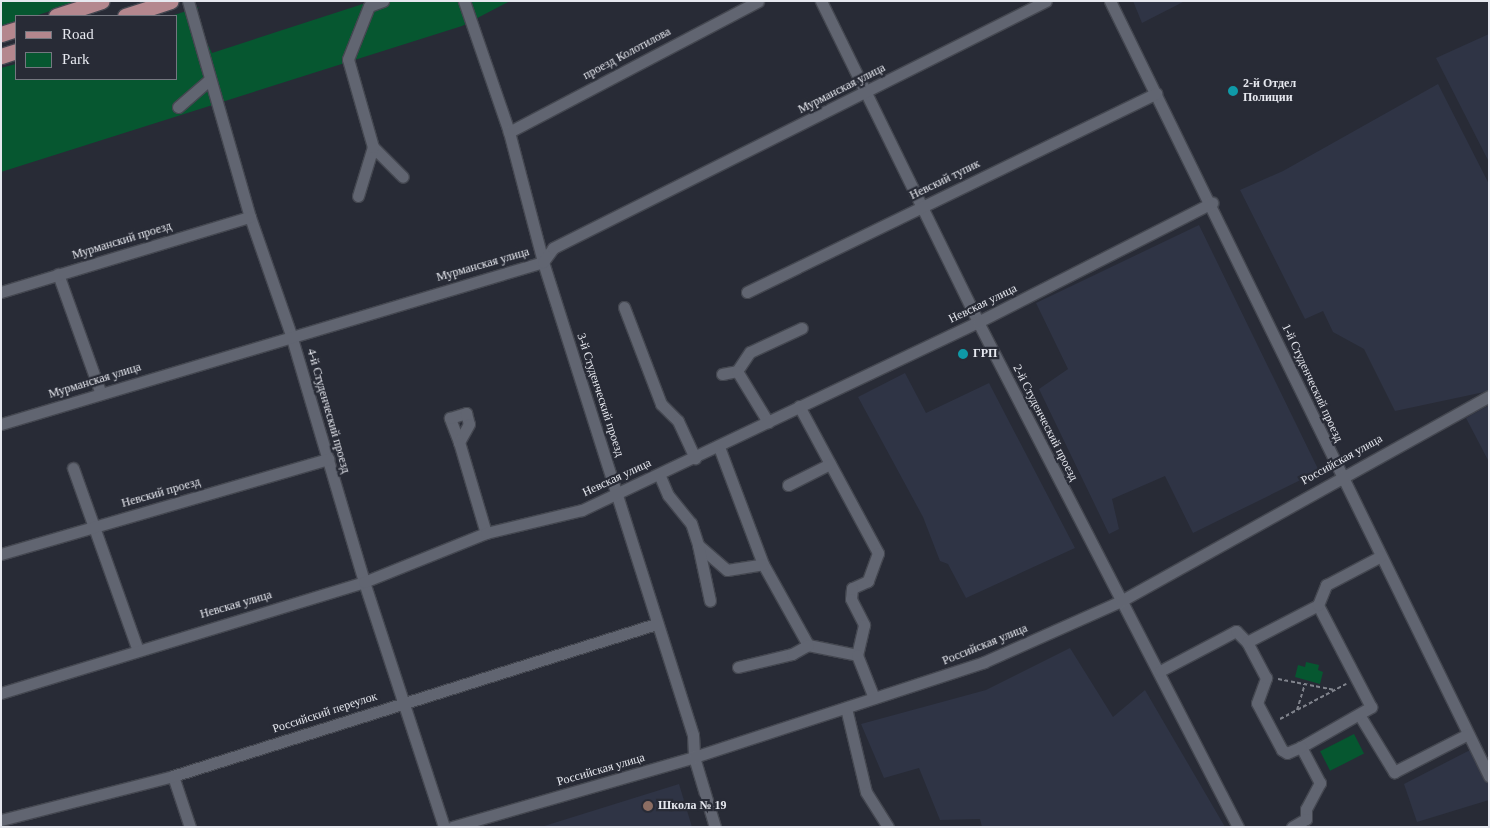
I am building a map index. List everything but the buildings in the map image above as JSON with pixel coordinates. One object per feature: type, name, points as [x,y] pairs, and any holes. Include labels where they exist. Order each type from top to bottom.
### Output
[{"type":"main road","points":[[59,15],[102,1]]},
{"type":"main road","points":[[128,15],[172,1]]},
{"type":"main road","points":[[1,34],[15,29]]},
{"type":"main road","points":[[1,56],[15,51]]},
{"type":"street","name":"4-й Студенческий проезд","points":[[188,1],[250,217],[291,335],[364,582],[406,701],[444,827]]},
{"type":"street","points":[[382,1],[369,6],[348,60],[373,147],[403,177]]},
{"type":"street","name":"3-й Студенческий проезд","points":[[464,1],[509,132],[543,262],[656,624],[693,735],[694,758],[715,827]]},
{"type":"street","name":"проезд Колотилова","points":[[509,132],[758,1]]},
{"type":"street","name":"2-й Студенческий проезд","points":[[821,1],[978,322],[1121,601],[1160,671],[1238,827]]},
{"type":"street","name":"Мурманская улица","points":[[1,424],[291,335],[543,262],[553,248],[1046,1]]},
{"type":"street","name":"1-й Студенческий проезд","points":[[1110,1],[1212,203],[1341,476],[1489,776]]},
{"type":"street","points":[[178,107],[210,80]]},
{"type":"street","name":"Невский тупик","points":[[747,292],[1156,92]]},
{"type":"street","points":[[358,196],[373,147]]},
{"type":"street","name":"Невская улица","points":[[1,693],[136,648],[364,582],[486,533],[582,510],[616,492],[719,447],[799,406],[978,322],[1212,203]]},
{"type":"street","name":"Мурманский проезд","points":[[1,292],[250,217]]},
{"type":"street","points":[[58,274],[101,394]]},
{"type":"street","points":[[624,307],[661,404],[678,421],[695,458]]},
{"type":"street","points":[[722,374],[737,371],[750,352],[802,328]]},
{"type":"street","points":[[737,371],[768,422]]},
{"type":"street","name":"Российская улица","points":[[452,827],[694,758],[984,662],[1121,601],[1341,476],[1489,396]]},
{"type":"street","points":[[799,406],[878,553],[868,582],[852,588],[851,599],[864,625],[857,655],[874,698]]},
{"type":"street","points":[[460,442],[486,533]]},
{"type":"street","points":[[719,447],[763,564],[808,645]]},
{"type":"street","name":"Невский проезд","points":[[1,554],[328,459]]},
{"type":"street","points":[[788,486],[830,464]]},
{"type":"street","points":[[73,468],[91,527],[136,648]]},
{"type":"street","points":[[659,474],[668,495],[691,523],[698,545],[710,600]]},
{"type":"street","points":[[698,545],[727,570],[763,564]]},
{"type":"street","points":[[1247,642],[1318,605],[1326,585],[1380,556]]},
{"type":"street","points":[[1160,671],[1236,631],[1247,642],[1266,678],[1256,700],[1284,752],[1301,747],[1360,716],[1371,707],[1318,605]]},
{"type":"street","name":"Российский переулок","points":[[1,820],[173,776],[406,701],[656,624]]},
{"type":"street","points":[[738,667],[792,654],[808,645],[857,655]]},
{"type":"street","points":[[846,708],[866,792],[888,827]]},
{"type":"street","points":[[1360,716],[1394,772],[1468,734]]},
{"type":"street","points":[[1292,827],[1306,819],[1306,809],[1320,786],[1301,747]]},
{"type":"street","points":[[173,776],[190,827]]},
{"type":"path","points":[[1266,678],[1305,682],[1335,690]]},
{"type":"path","points":[[1269,725],[1356,679]]},
{"type":"path","points":[[1297,710],[1305,682]]},
{"type":"shaded area","points":[[1133,1],[1185,1],[1142,23]]},
{"type":"shaded area","points":[[1489,34],[1489,162],[1436,58]]},
{"type":"shaded area","points":[[1438,84],[1489,184],[1489,391],[1395,411],[1364,349],[1333,332],[1323,311],[1305,319],[1240,190],[1283,171]]},
{"type":"shaded area","points":[[1199,225],[1319,471],[1193,533],[1165,476],[1112,499],[1119,529],[1109,534],[1039,389],[1068,369],[1036,303]]},
{"type":"shaded area","points":[[905,373],[926,413],[989,383],[1075,548],[966,598],[948,564],[940,561],[923,517],[858,397]]},
{"type":"shaded area","points":[[1489,405],[1489,462],[1466,418]]},
{"type":"shaded area","points":[[1070,648],[1113,717],[1145,690],[1225,827],[982,827],[980,819],[940,820],[919,768],[884,778],[861,724],[986,690]]},
{"type":"shaded area","points":[[1472,749],[1489,785],[1489,800],[1417,822],[1404,784]]},
{"type":"shaded area","name":"Школа № 19","points":[[679,784],[692,827],[541,827]]},
{"type":"green space","points":[[1,1],[81,1],[38,15],[15,15],[15,23],[1,28]]},
{"type":"green space","points":[[372,1],[510,1],[462,26],[1,172],[1,68],[15,64],[15,80],[178,80],[178,15],[174,15],[199,7],[193,14],[212,53]]},
{"type":"green space","points":[[1306,662],[1319,665],[1318,670],[1323,672],[1320,684],[1295,677],[1298,665],[1305,667]]},
{"type":"green space","points":[[1354,734],[1364,754],[1330,771],[1320,751]]},
{"type":"place","name":"2-й Отдел Полиции","points":[[1233,91]]},
{"type":"place","name":"ГРП","points":[[963,354]]},
{"type":"place","name":"Школа № 19","points":[[648,806]]}]
